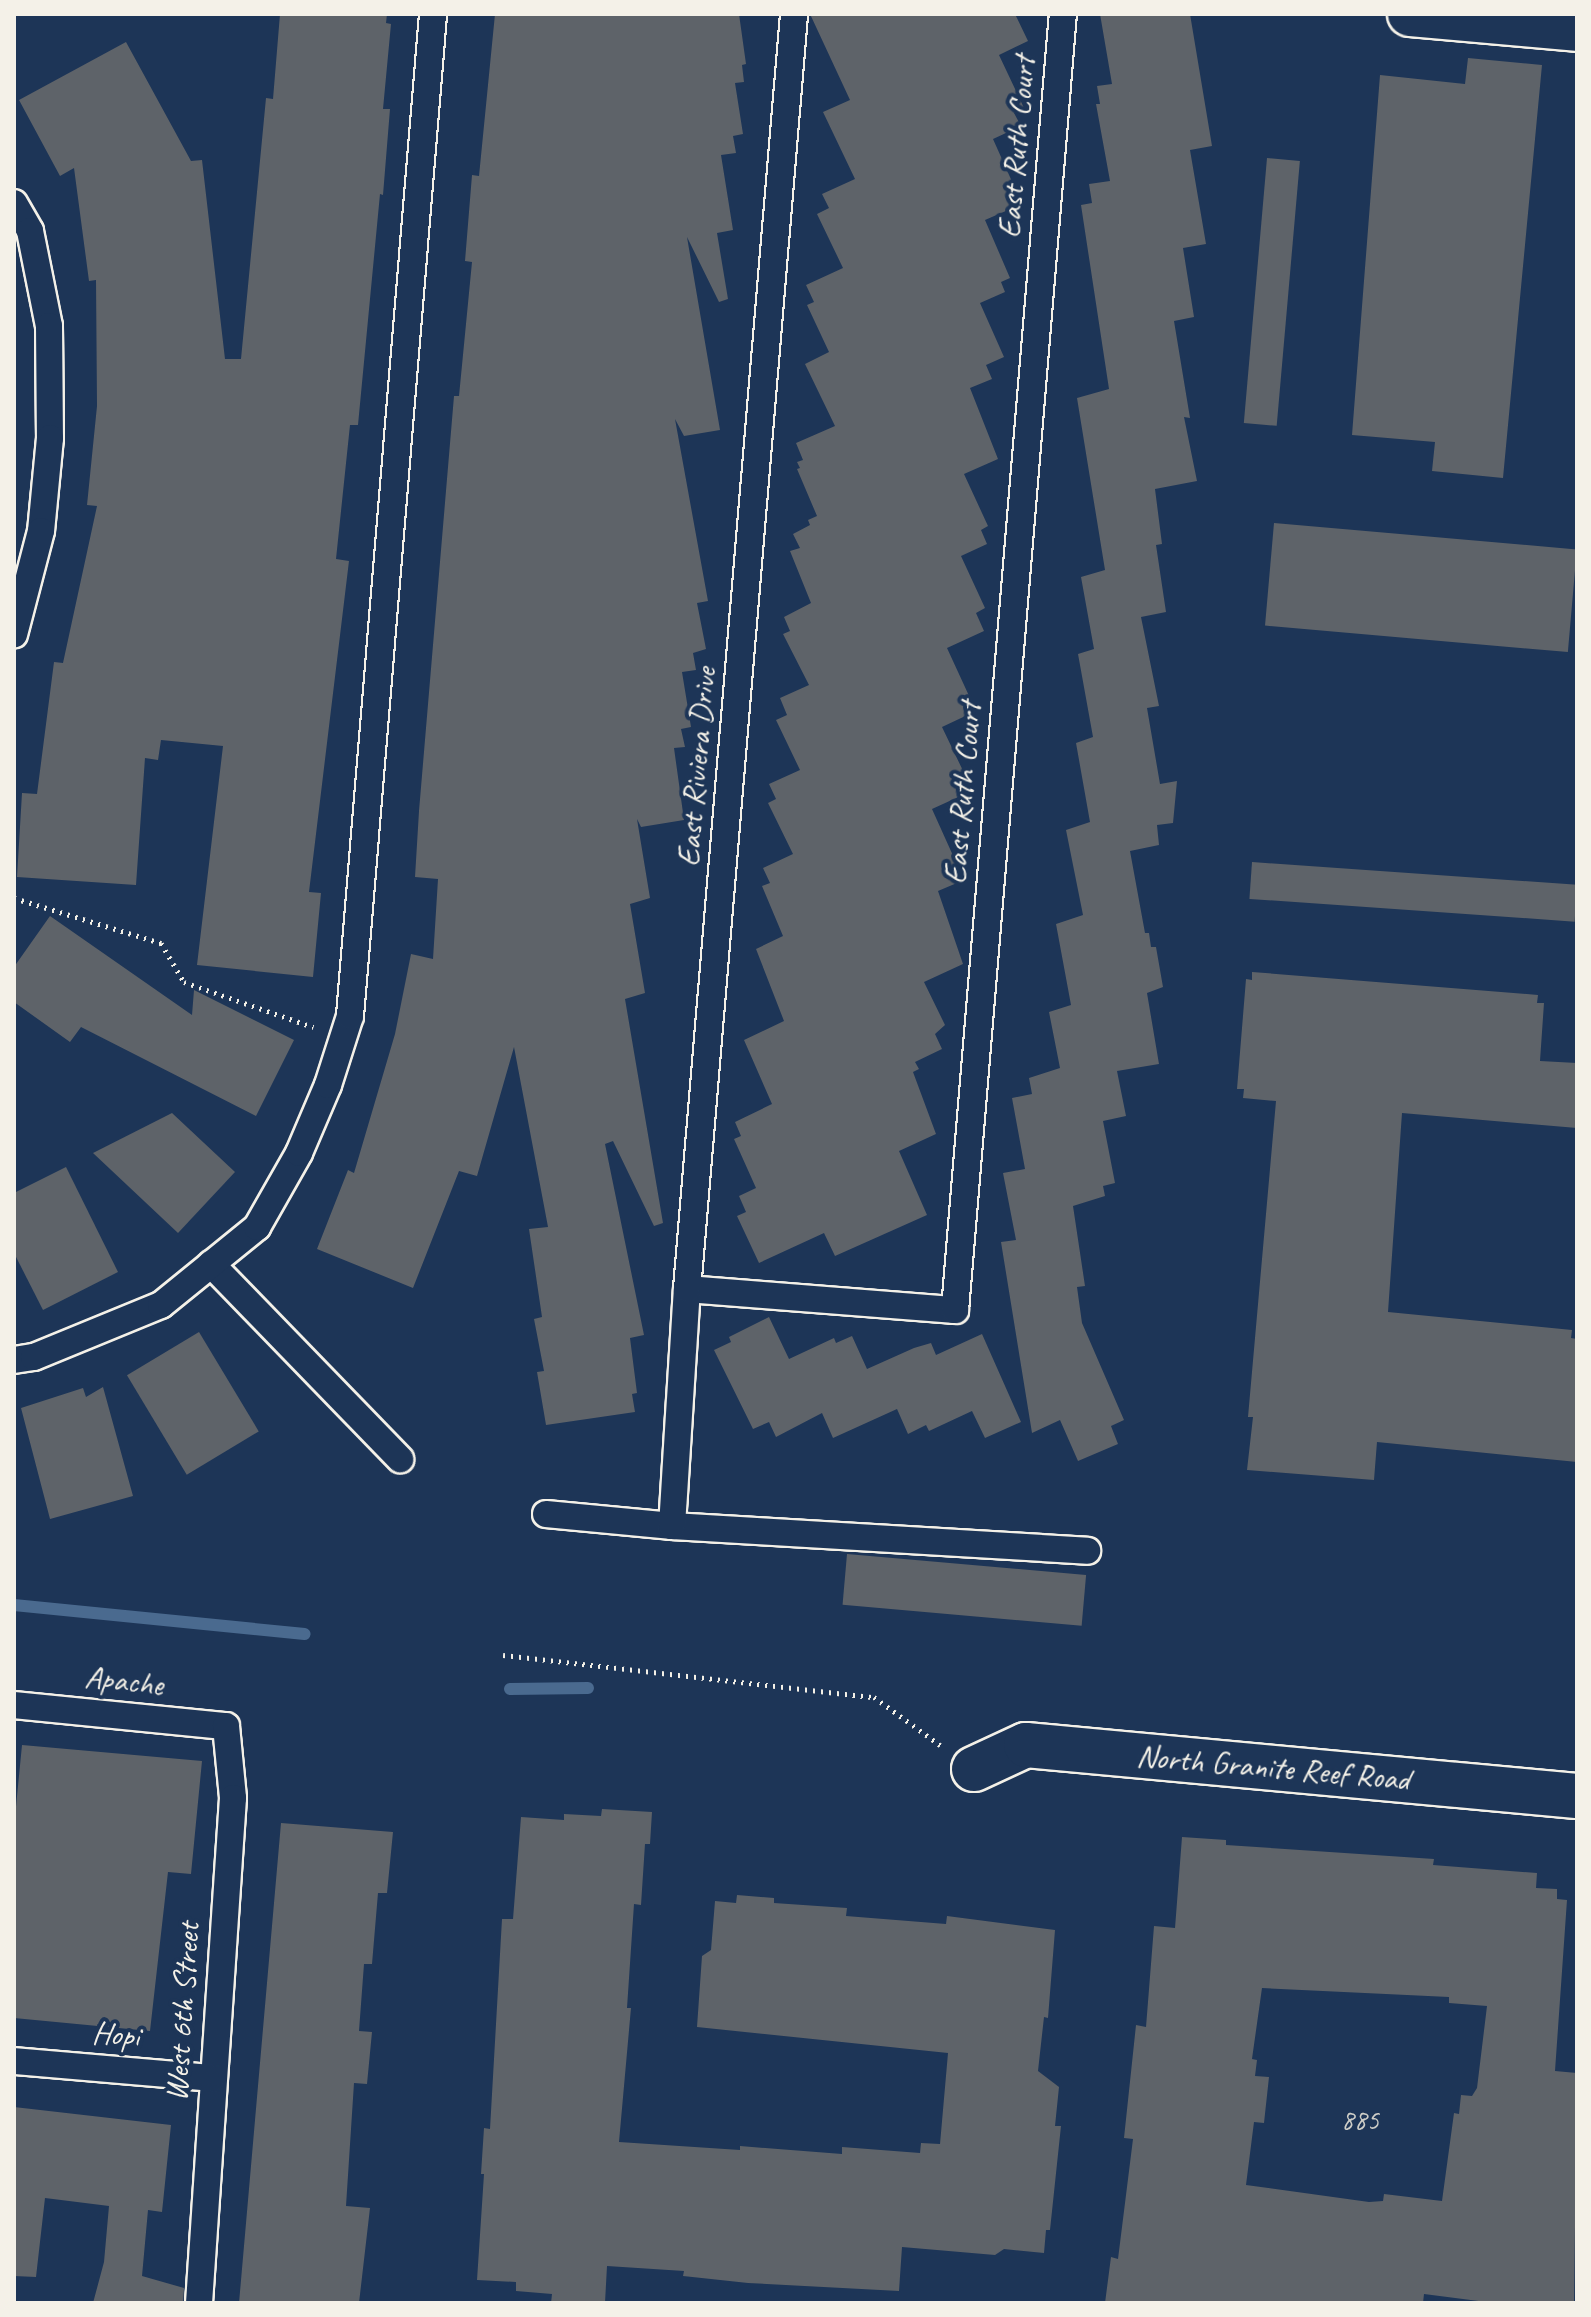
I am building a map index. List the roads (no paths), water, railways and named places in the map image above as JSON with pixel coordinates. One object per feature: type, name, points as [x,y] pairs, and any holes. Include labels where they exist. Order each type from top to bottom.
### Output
[{"type":"street","points":[[1410,14],[1577,29]]},
{"type":"street","name":"North Granite Reef Road","points":[[974,1769],[1026,1745],[1577,1796]]},
{"type":"lane","points":[[14,1360],[34,1357],[161,1305],[257,1227],[299,1153],[328,1085],[350,1016],[433,14]]},
{"type":"lane","name":"East Riviera Drive","points":[[672,1526],[687,1289],[794,14]]},
{"type":"lane","name":"East Ruth Court","points":[[687,1289],[955,1310],[1063,14]]},
{"type":"lane","points":[[14,203],[30,231],[49,326],[50,438],[41,531],[14,635]]},
{"type":"lane","points":[[211,1264],[400,1459]]},
{"type":"lane","points":[[546,1514],[672,1526],[1087,1551]]},
{"type":"lane","name":"Apache","points":[[14,1705],[226,1726]]},
{"type":"lane","name":"West 6th Street","points":[[199,2303],[233,1798],[226,1726]]},
{"type":"lane","name":"Hopi","points":[[14,2061],[212,2078]]},
{"type":"waterway","points":[[14,1605],[305,1634]]},
{"type":"waterway","points":[[510,1689],[588,1688]]}]
